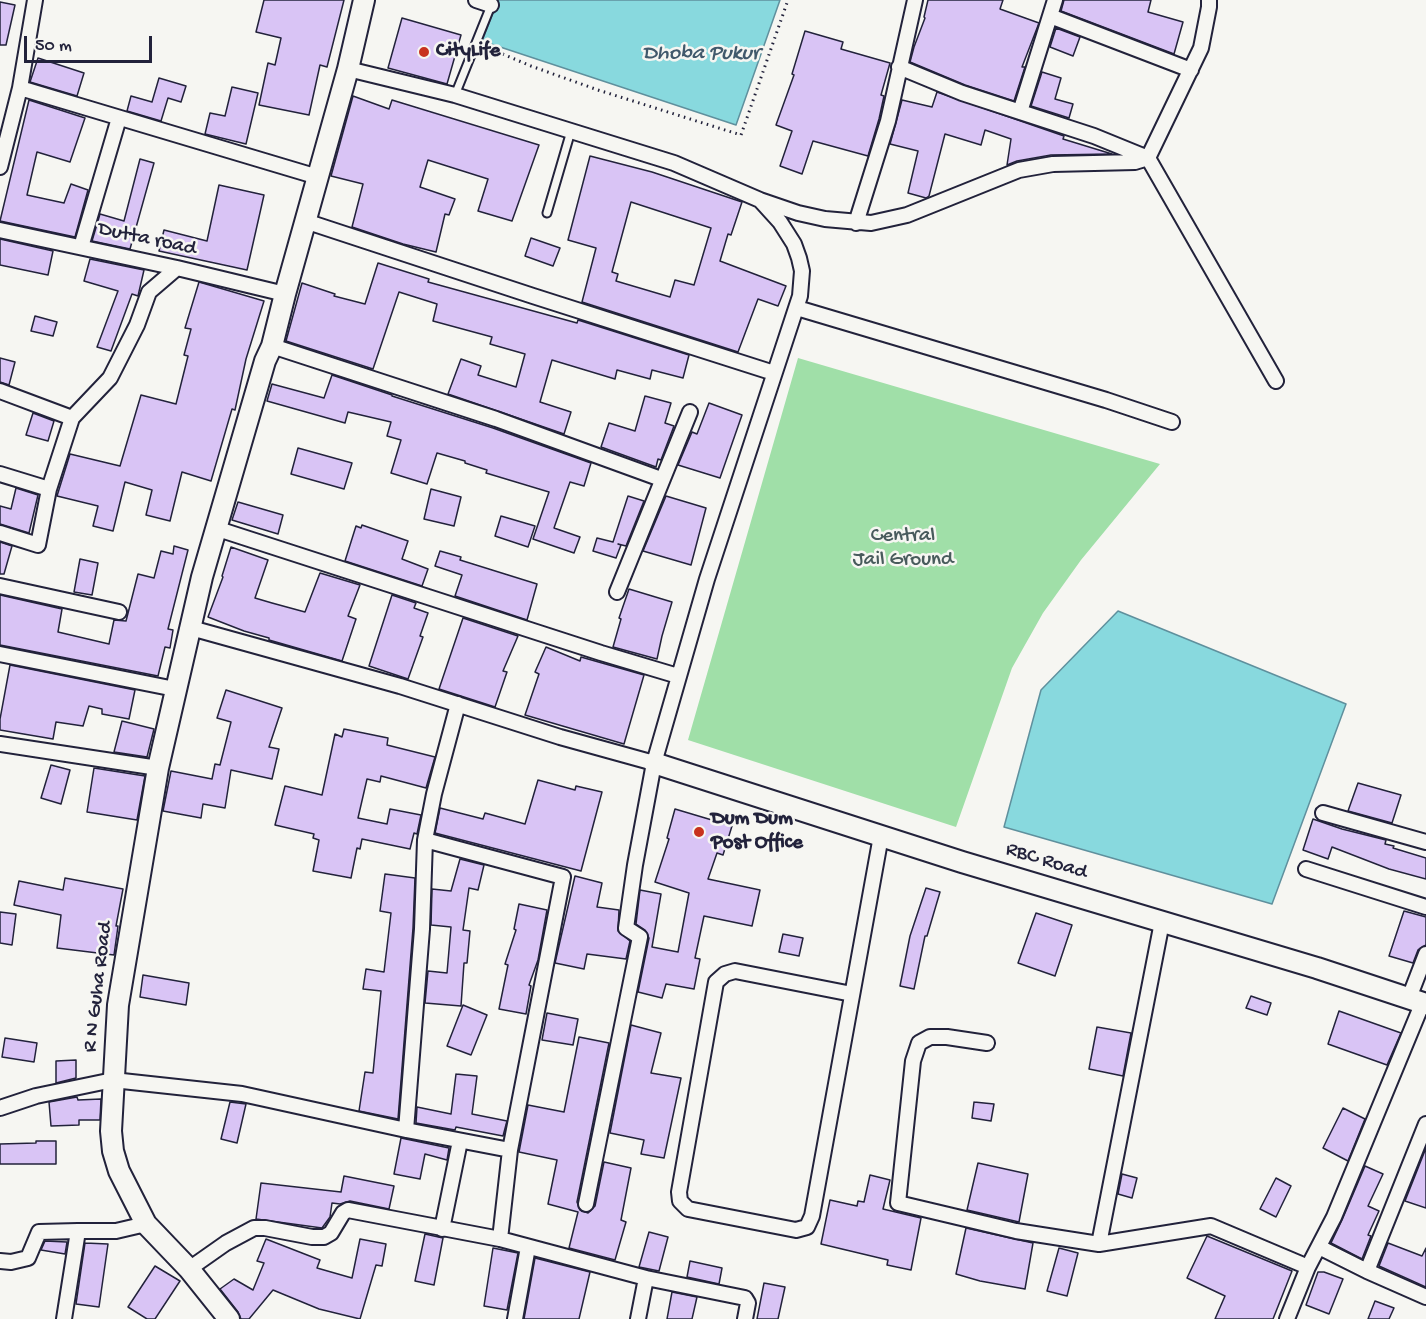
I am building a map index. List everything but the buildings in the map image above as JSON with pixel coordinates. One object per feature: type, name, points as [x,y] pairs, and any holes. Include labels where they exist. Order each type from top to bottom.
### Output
[{"type":"street","points":[[0,167],[20,88],[35,0]]},
{"type":"street","name":"R N Guha Road","points":[[229,1319],[189,1269],[146,1224],[119,1171],[113,1151],[111,1131],[118,1005],[158,768],[175,689],[215,528],[272,346],[348,69],[364,0]]},
{"type":"street","points":[[476,0],[492,2]]},
{"type":"street","points":[[856,223],[888,121],[915,0]]},
{"type":"street","points":[[1020,112],[1055,0]]},
{"type":"street","points":[[348,69],[455,95],[674,163],[760,200],[811,216],[856,223],[888,220],[908,214],[1019,170],[1053,164],[1135,162],[1148,158],[1201,48],[1209,0]]},
{"type":"street","points":[[1050,16],[1191,70]]},
{"type":"street","points":[[899,67],[962,93],[1094,136],[1148,158],[1276,381]]},
{"type":"street","points":[[20,88],[318,177]]},
{"type":"street","points":[[81,247],[119,117]]},
{"type":"street","points":[[586,1204],[640,937],[626,928],[654,763],[707,579],[797,308],[802,283],[800,258],[788,232],[760,200]]},
{"type":"street","points":[[305,221],[532,296],[774,372]]},
{"type":"street","name":"Dutta road","points":[[0,230],[285,294]]},
{"type":"street","points":[[0,533],[38,545],[49,489],[72,418],[110,378],[137,325],[149,292],[177,268]]},
{"type":"street","points":[[797,308],[1106,400],[1172,422]]},
{"type":"street","points":[[272,346],[496,420],[661,479]]},
{"type":"street","points":[[0,391],[72,418]]},
{"type":"street","points":[[617,592],[690,412]]},
{"type":"street","points":[[0,474],[49,489]]},
{"type":"street","points":[[215,528],[678,676]]},
{"type":"street","points":[[0,586],[119,612]]},
{"type":"street","points":[[190,628],[400,686],[560,737],[654,763]]},
{"type":"street","points":[[0,654],[175,689]]},
{"type":"street","points":[[406,1130],[422,929],[425,840],[434,794],[458,704]]},
{"type":"street","points":[[0,744],[158,768]]},
{"type":"street","name":"RBC Road","points":[[654,763],[880,836],[1419,1001]]},
{"type":"street","points":[[1323,813],[1426,842]]},
{"type":"street","points":[[852,994],[735,971],[724,974],[716,982],[679,1192],[680,1201],[687,1209],[796,1230],[807,1227],[812,1216],[852,994],[880,836]]},
{"type":"street","points":[[425,840],[563,877],[510,1150],[500,1239]]},
{"type":"street","points":[[1306,869],[1426,908]]},
{"type":"street","points":[[1099,1244],[1162,922]]},
{"type":"street","points":[[1287,1319],[1308,1268],[1334,1217],[1419,1001],[1426,954]]},
{"type":"street","points":[[987,1043],[947,1037],[930,1037],[919,1043],[913,1061],[898,1203],[1017,1231],[1099,1244],[1211,1226],[1308,1268]]},
{"type":"street","points":[[0,1108],[36,1096],[113,1080],[242,1094],[510,1150]]},
{"type":"street","points":[[1367,1271],[1426,1124]]},
{"type":"street","points":[[442,1229],[460,1140]]},
{"type":"street","points":[[189,1269],[226,1243],[254,1228],[324,1237],[332,1233],[343,1214],[348,1210],[500,1239],[646,1278],[746,1298],[748,1303],[745,1319]]},
{"type":"street","points":[[0,1261],[11,1262],[28,1258],[39,1232],[116,1230],[146,1224]]},
{"type":"street","points":[[64,1319],[78,1232]]},
{"type":"street","points":[[515,1319],[528,1247]]},
{"type":"street","points":[[1318,1247],[1426,1297]]},
{"type":"street","points":[[638,1319],[646,1278]]},
{"type":"lane","points":[[455,95],[492,2]]},
{"type":"lane","points":[[547,213],[571,131]]},
{"type":"path","points":[[476,43],[598,90],[741,135],[788,0]]},
{"type":"green space","name":"Central Jail Ground","points":[[798,358],[1160,464],[1081,560],[1043,613],[1012,668],[956,827],[688,740]]},
{"type":"water","name":"Dhoba Pukur","points":[[498,0],[780,0],[736,125],[482,41]]},
{"type":"water","points":[[1118,611],[1346,704],[1272,904],[1004,827],[1041,690]]},
{"type":"place","name":"CityLife","points":[[424,52]]},
{"type":"place","name":"Dum Dum Post Office","points":[[699,832]]}]
